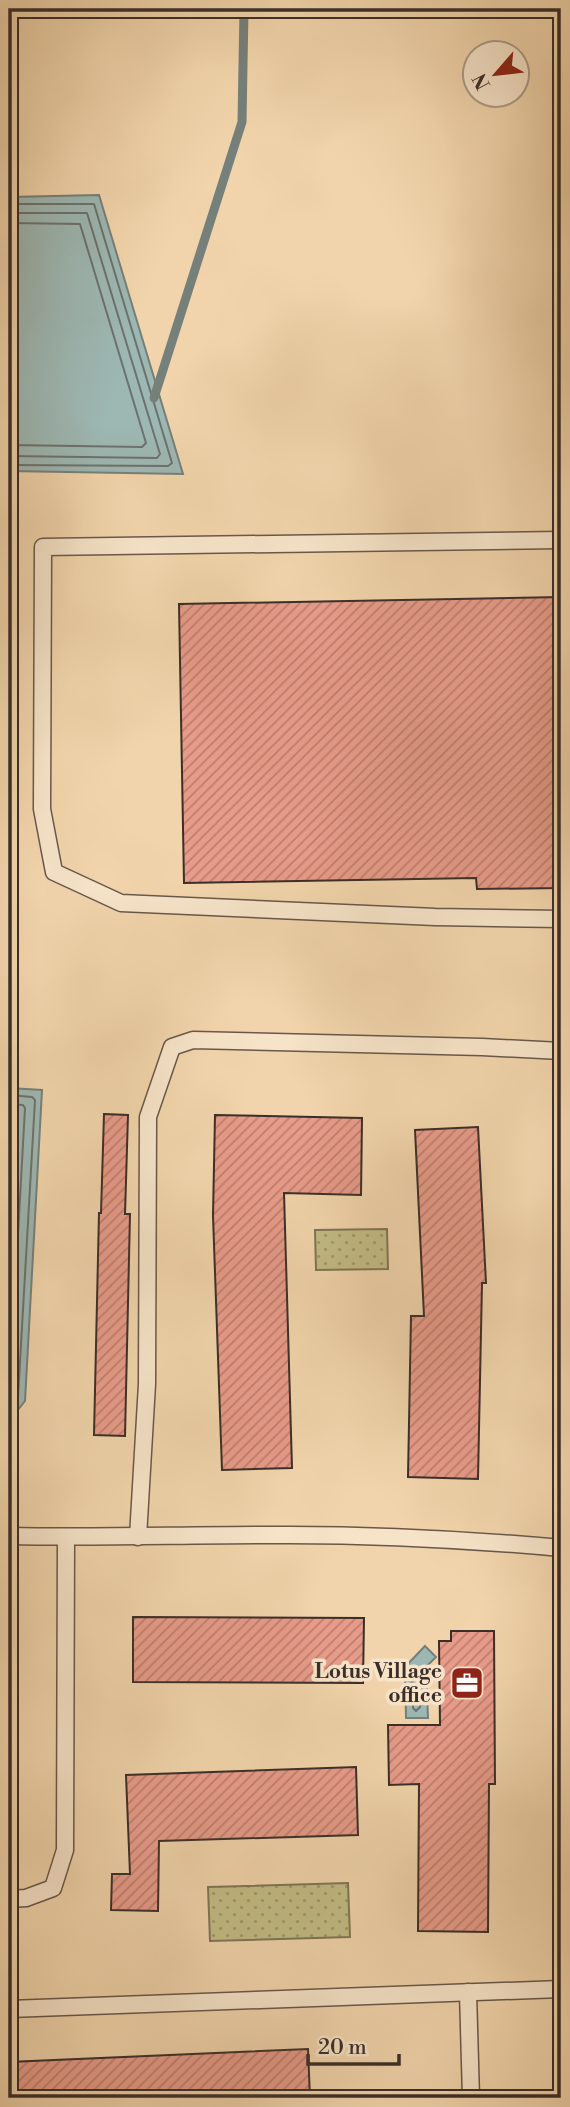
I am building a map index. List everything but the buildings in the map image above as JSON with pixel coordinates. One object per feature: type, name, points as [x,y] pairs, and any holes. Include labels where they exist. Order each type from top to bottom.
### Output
[{"type":"lane","points":[[561,540],[43,547],[42,809],[54,872],[121,903],[435,917],[561,919]]},
{"type":"lane","points":[[138,1537],[147,1384],[148,1117],[172,1047],[193,1040],[561,1051]]},
{"type":"lane","points":[[9,1536],[266,1535],[439,1538],[561,1548]]},
{"type":"lane","points":[[9,1899],[26,1898],[53,1888],[65,1850],[66,1537]]},
{"type":"lane","points":[[9,2009],[561,1989]]},
{"type":"lane","points":[[468,1992],[471,2098]]},
{"type":"shaded area","points":[[387,1229],[388,1269],[316,1270],[315,1230]]},
{"type":"shaded area","points":[[348,1883],[350,1937],[210,1941],[208,1887]]},
{"type":"water","points":[[99,195],[183,474],[9,471],[9,197]]},
{"type":"water","points":[[9,1088],[42,1090],[25,1401],[9,1421]]},
{"type":"water","points":[[425,1646],[436,1657],[426,1667],[428,1718],[406,1718],[405,1667]]},
{"type":"waterway","points":[[154,398],[242,122],[244,9]]},
{"type":"place","name":"Lotus Village office","points":[[467,1683]]}]
